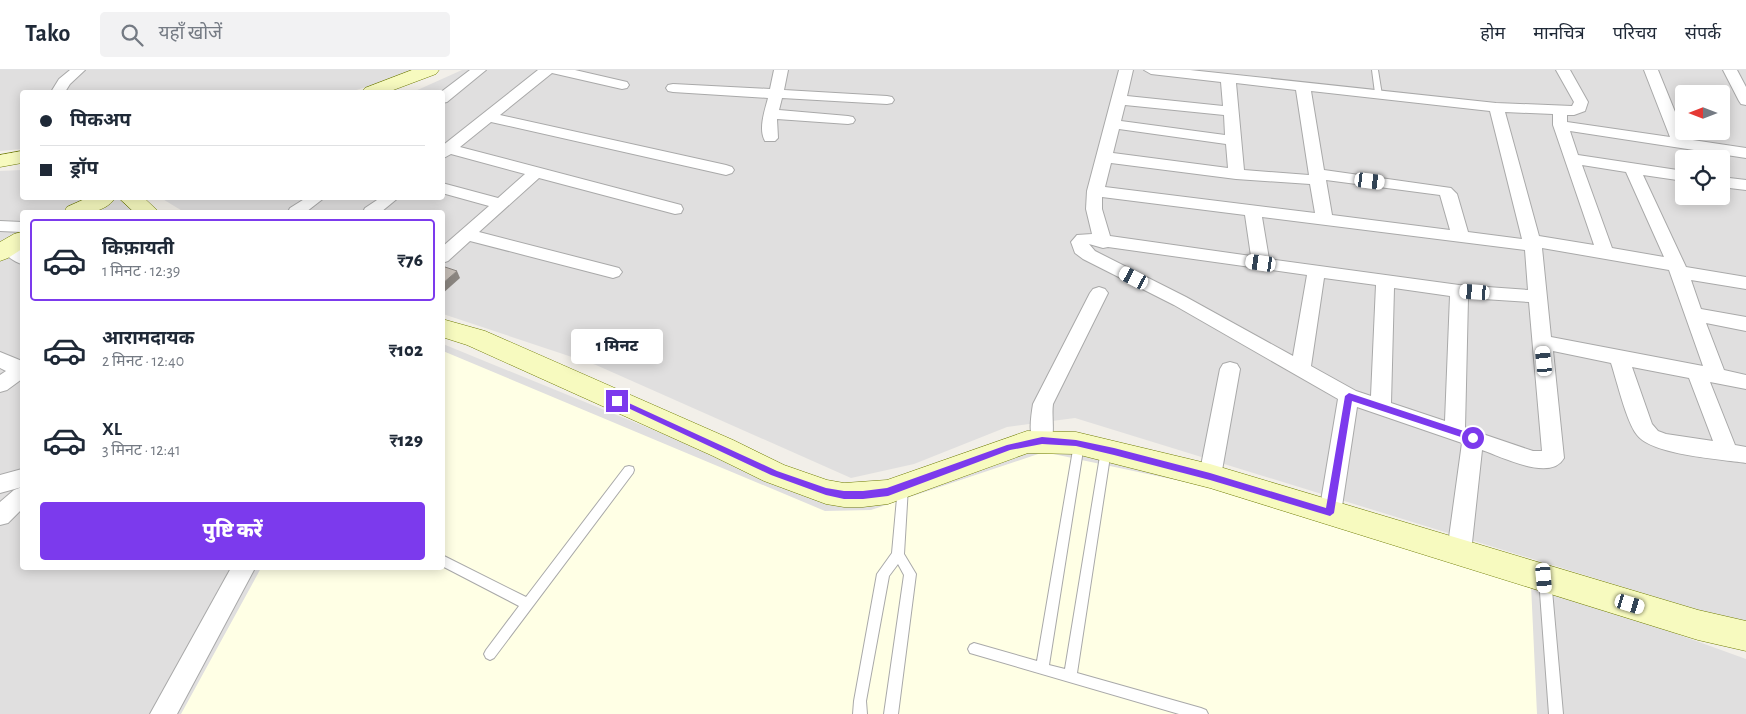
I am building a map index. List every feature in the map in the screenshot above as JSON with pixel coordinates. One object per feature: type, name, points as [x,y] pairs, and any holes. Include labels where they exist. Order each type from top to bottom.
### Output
[{"type":"street","points":[[59,90],[64,82],[78,70]]},
{"type":"street","points":[[377,90],[429,70]]},
{"type":"street","points":[[403,90],[450,70]]},
{"type":"street","points":[[445,97],[479,70]]},
{"type":"street","points":[[446,152],[547,70]]},
{"type":"street","points":[[557,70],[622,85]]},
{"type":"street","points":[[770,138],[771,114],[781,70]]},
{"type":"street","points":[[1103,243],[1094,209],[1095,191],[1120,100],[1126,70]]},
{"type":"street","points":[[1152,70],[1496,107],[1680,143],[1746,153]]},
{"type":"street","points":[[1560,119],[1580,108],[1581,102],[1563,70]]},
{"type":"street","points":[[1651,70],[1680,143]]},
{"type":"street","points":[[1730,70],[1746,101]]},
{"type":"street","points":[[1228,78],[1229,111],[1236,174]]},
{"type":"street","points":[[1303,86],[1324,220]]},
{"type":"street","points":[[673,88],[886,100]]},
{"type":"street","points":[[1120,100],[1229,111]]},
{"type":"street","points":[[1496,107],[1531,243],[1539,297],[1553,458],[1545,460],[1533,459],[1349,396],[1180,301],[1089,255],[1082,249],[1080,242],[1083,239],[1089,239],[1103,243],[1459,291],[1539,297]]},
{"type":"street","points":[[771,114],[848,120]]},
{"type":"street","points":[[490,117],[726,170]]},
{"type":"street","points":[[1560,119],[1605,253]]},
{"type":"street","points":[[1112,124],[1232,140]]},
{"type":"street","points":[[446,152],[675,209]]},
{"type":"street","points":[[1104,157],[1236,174],[1318,177],[1445,191],[1449,194],[1460,236]]},
{"type":"street","points":[[1572,159],[1675,175]]},
{"type":"street","points":[[1619,356],[1643,428],[1648,434],[1664,442],[1736,453],[1707,374],[1694,314],[1677,268],[1633,169]]},
{"type":"street","points":[[445,254],[535,173]]},
{"type":"street","points":[[1730,183],[1746,185]]},
{"type":"street","points":[[445,189],[501,204]]},
{"type":"street","points":[[1095,191],[1253,212],[1605,253],[1746,283]]},
{"type":"street","points":[[79,210],[100,200]]},
{"type":"street","points":[[133,200],[145,210]]},
{"type":"street","points":[[299,210],[313,200]]},
{"type":"street","points":[[374,210],[387,200]]},
{"type":"street","points":[[1253,212],[1261,263]]},
{"type":"street","points":[[11,245],[20,230]]},
{"type":"street","points":[[468,235],[613,272]]},
{"type":"street","points":[[1301,368],[1316,272]]},
{"type":"street","points":[[1381,407],[1385,281]]},
{"type":"street","points":[[1459,291],[1464,434],[1459,552]]},
{"type":"street","points":[[1042,441],[1040,416],[1043,404],[1099,293]]},
{"type":"street","points":[[1694,314],[1746,324]]},
{"type":"street","points":[[445,329],[476,338],[723,448],[774,473],[826,492],[844,495],[888,492],[1010,447],[1042,441],[1092,447],[1210,476],[1698,625],[1746,636]]},
{"type":"street","points":[[1542,342],[1746,382]]},
{"type":"street","points":[[0,359],[20,368]]},
{"type":"street","points":[[1210,476],[1230,369]]},
{"type":"street","points":[[0,385],[20,370]]},
{"type":"street","points":[[1330,513],[1349,396]]},
{"type":"street","points":[[0,484],[20,479]]},
{"type":"street","points":[[0,516],[20,498]]},
{"type":"street","points":[[163,714],[242,570]]},
{"type":"lane","points":[[1375,70],[1379,93]]},
{"type":"lane","points":[[1042,669],[1092,447]]},
{"type":"lane","points":[[1070,677],[1092,447]]},
{"type":"lane","points":[[490,654],[629,470]]},
{"type":"lane","points":[[860,714],[860,701],[883,574],[898,554],[903,486]]},
{"type":"lane","points":[[891,714],[910,574],[898,554]]},
{"type":"lane","points":[[445,562],[528,604]]},
{"type":"lane","points":[[1544,578],[1556,714]]},
{"type":"lane","points":[[974,649],[1201,714]]},
{"type":"shaded area","points":[[0,70],[421,70],[356,90],[20,90],[20,149],[0,151]]},
{"type":"shaded area","points":[[462,70],[1746,70],[1746,622],[1724,618],[1075,418],[1007,427],[914,464],[851,478],[596,365],[445,315],[445,210],[181,210],[164,200],[445,200],[445,90],[417,90]]},
{"type":"shaded area","points":[[20,170],[20,200],[120,200],[134,210],[20,210],[20,570],[445,570],[445,345],[837,505],[1044,445],[1211,482],[1566,594],[1746,659],[1746,714],[0,714],[0,171]]},
{"type":"shaded area","points":[[445,352],[825,511],[871,510],[1044,452],[1204,486],[1531,585],[1537,714],[181,714],[260,570],[445,570]]},
{"type":"building","points":[[445,267],[457,271],[445,281]]},
{"type":"route","points":[[617,401],[774,473],[826,492],[844,495],[888,492],[1010,447],[1027,442],[1060,441],[1114,451],[1210,476],[1330,513],[1349,396],[1473,438]]}]
